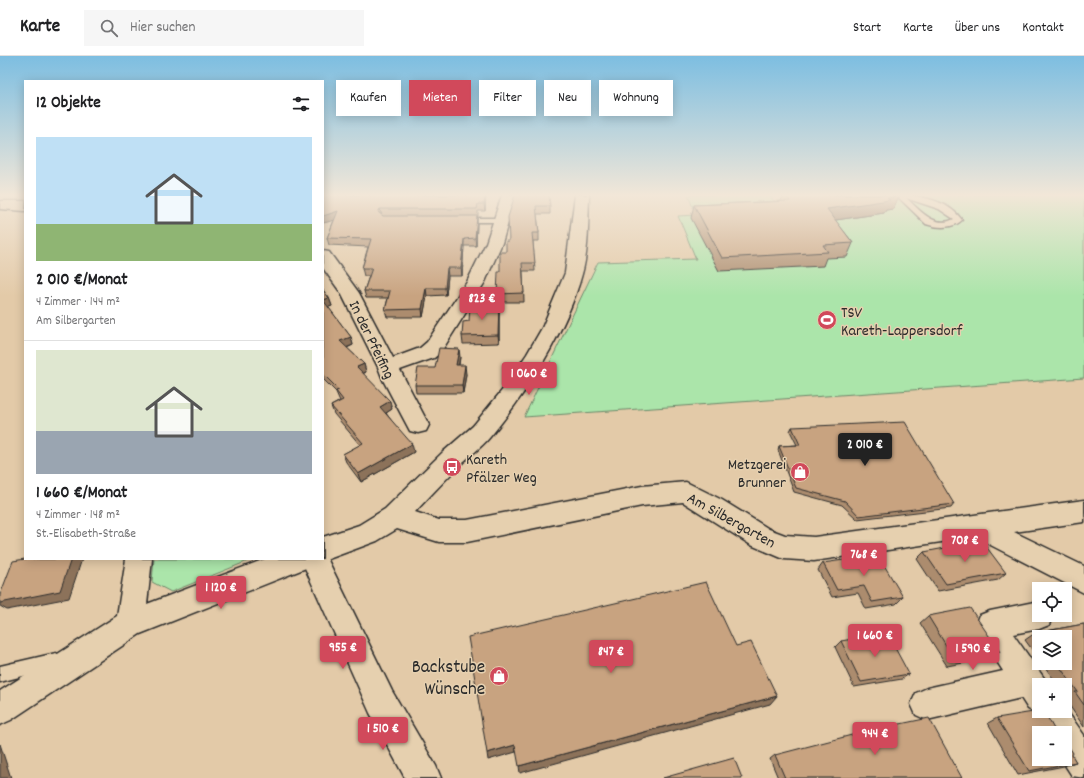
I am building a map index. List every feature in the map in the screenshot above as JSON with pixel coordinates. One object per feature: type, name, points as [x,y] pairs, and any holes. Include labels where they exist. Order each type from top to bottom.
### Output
[{"type":"street","points":[[388,367],[427,353],[434,347],[476,282],[499,229]]},
{"type":"street","points":[[324,549],[368,533],[394,517],[451,458],[481,432],[535,358],[552,328],[566,298],[574,273],[580,229]]},
{"type":"street","name":"In der Pfeifing","points":[[324,257],[350,293],[388,367],[393,380],[418,425]]},
{"type":"street","name":"Am Silbergarten","points":[[394,517],[439,531],[467,531],[642,496],[686,492],[713,507],[760,537],[784,547],[814,549],[979,527],[1084,511]]},
{"type":"street","points":[[979,527],[1073,581]]},
{"type":"street","points":[[130,624],[139,560]]},
{"type":"street","points":[[0,709],[130,624],[294,560]]},
{"type":"street","points":[[314,560],[381,702],[424,778]]},
{"type":"street","points":[[1032,616],[990,625],[1032,688]]},
{"type":"street","points":[[927,704],[1032,689]]},
{"type":"street","points":[[1072,746],[1084,764]]},
{"type":"lane","points":[[0,674],[84,654]]},
{"type":"green space","name":"TSV Kareth-Lappersdorf","points":[[683,229],[1084,229],[1084,378],[524,417],[598,262],[696,259]]},
{"type":"green space","points":[[154,560],[251,560],[171,592],[152,582]]},
{"type":"building","points":[[331,229],[476,229],[475,238],[464,239],[461,268],[447,268],[445,288],[426,288],[422,309],[385,310],[390,291],[364,291],[372,268],[362,268],[371,239],[327,238]]},
{"type":"building","points":[[508,229],[539,229],[539,233],[532,233],[535,263],[522,263],[524,293],[497,294],[498,272],[500,272],[500,252],[506,252],[506,241],[509,241]]},
{"type":"building","points":[[707,229],[842,229],[853,243],[823,245],[828,252],[722,258]]},
{"type":"building","points":[[324,291],[329,298],[324,300]]},
{"type":"building","points":[[324,301],[351,337],[340,341],[364,364],[357,367],[390,401],[380,407],[412,444],[358,474],[343,454],[363,443],[331,406],[343,400],[336,391],[339,390],[324,375]]},
{"type":"building","points":[[499,305],[498,335],[462,336],[463,322],[469,321],[470,306]]},
{"type":"building","points":[[439,348],[459,349],[456,365],[465,365],[462,385],[415,385],[418,368],[435,368]]},
{"type":"building","points":[[905,422],[954,504],[859,516],[845,501],[796,488],[779,446],[800,445],[792,427]]},
{"type":"building","points":[[982,541],[1006,573],[946,584],[924,552]]},
{"type":"building","points":[[878,555],[903,597],[872,602],[864,586],[837,590],[823,563]]},
{"type":"building","points":[[24,559],[71,560],[60,591],[0,603],[0,595],[13,561]]},
{"type":"building","points":[[706,582],[736,646],[751,642],[777,696],[519,766],[515,745],[487,753],[468,637]]},
{"type":"building","points":[[970,608],[1000,652],[955,660],[928,616]]},
{"type":"building","points":[[1084,624],[1084,705],[1075,692],[1078,692],[1072,684],[1072,678],[1068,678],[1062,670],[1072,670],[1072,630],[1051,630]]},
{"type":"building","points":[[887,633],[909,674],[861,682],[841,641]]},
{"type":"building","points":[[1032,712],[1032,718],[1048,718],[1052,726],[1032,726],[1032,766],[1055,766],[1029,771],[997,718]]},
{"type":"building","points":[[929,718],[962,778],[785,778],[775,755],[871,730]]},
{"type":"building","points":[[1072,755],[1076,762],[1072,763]]},
{"type":"building","points":[[734,758],[742,778],[663,778]]},
{"type":"place","name":"TSV Kareth-Lappersdorf","points":[[827,320]]},
{"type":"place","name":"Kareth Pfälzer Weg","points":[[452,467]]},
{"type":"place","name":"Metzgerei Brunner","points":[[800,472]]},
{"type":"place","name":"Backstube Wünsche","points":[[499,676]]}]
